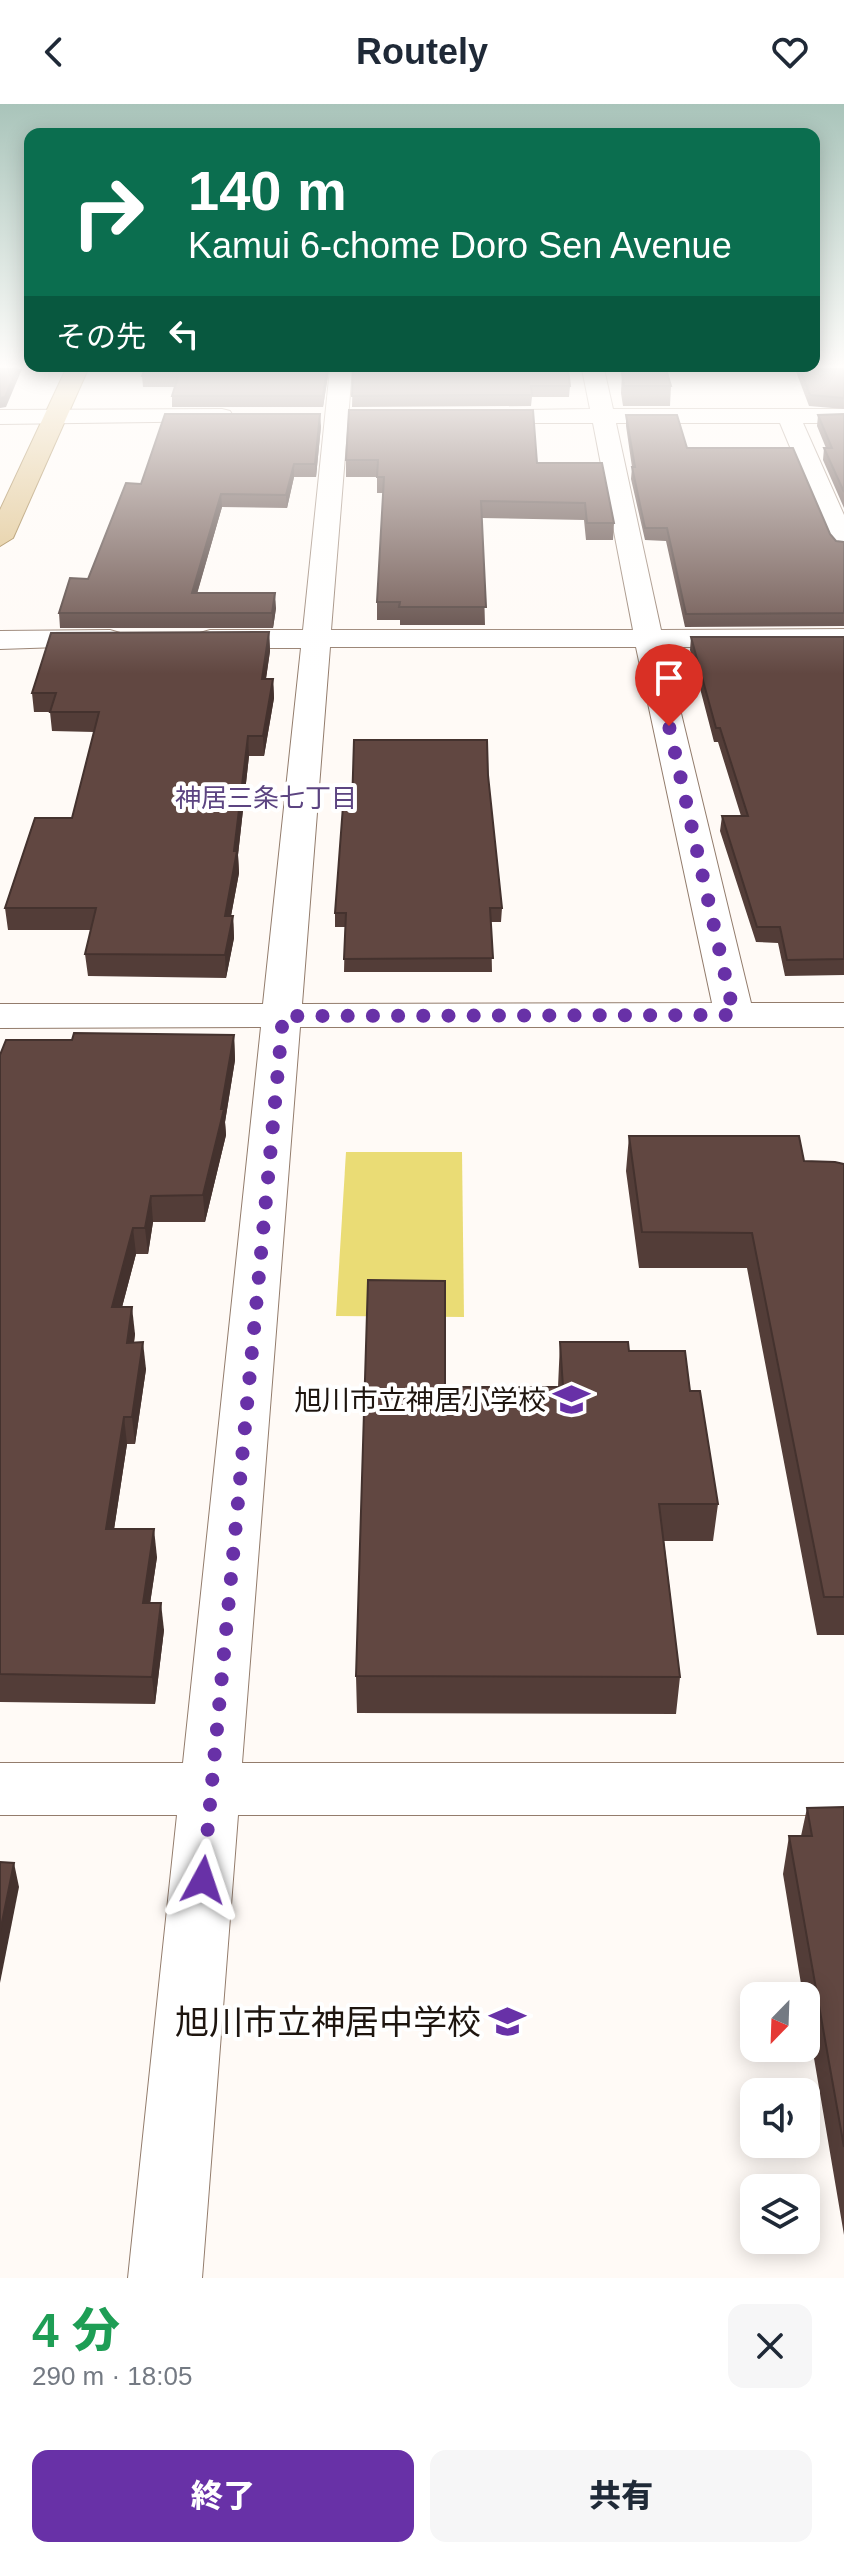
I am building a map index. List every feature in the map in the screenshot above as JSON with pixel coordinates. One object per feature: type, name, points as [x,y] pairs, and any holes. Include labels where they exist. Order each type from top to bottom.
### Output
[{"type":"main road","points":[[0,538],[32,470]]},
{"type":"street","points":[[165,2278],[336,470]]},
{"type":"street","points":[[614,470],[734,1015]]},
{"type":"street","points":[[812,470],[844,545]]},
{"type":"street","points":[[175,639],[844,638]]},
{"type":"street","points":[[0,640],[143,639]]},
{"type":"street","points":[[0,1016],[844,1015]]},
{"type":"street","points":[[0,1789],[844,1789]]},
{"type":"shaded area","points":[[346,1152],[462,1152],[464,1317],[336,1316]]},
{"type":"building","points":[[146,470],[292,470],[286,495],[221,494],[192,593],[275,593],[272,613],[59,613],[70,578],[88,579],[126,483],[141,484]]},
{"type":"building","points":[[377,470],[603,470],[614,523],[587,523],[585,503],[481,501],[486,607],[399,607],[400,602],[377,602],[384,477],[377,477]]},
{"type":"building","points":[[633,470],[803,470],[830,534],[836,541],[844,542],[844,613],[686,614],[667,528],[645,528]]},
{"type":"building","points":[[834,470],[844,470],[844,492]]},
{"type":"building","points":[[269,632],[262,679],[273,679],[263,736],[248,736],[234,851],[237,851],[225,916],[233,916],[225,955],[85,954],[96,908],[5,908],[35,818],[72,818],[99,712],[50,712],[56,693],[32,693],[51,633]]},
{"type":"building","points":[[691,637],[844,637],[844,959],[787,960],[780,927],[757,927],[722,816],[748,816],[720,728],[716,728]]},
{"type":"building","points":[[354,740],[487,740],[502,908],[490,908],[493,958],[344,959],[346,913],[335,913],[343,806],[352,806]]},
{"type":"building","points":[[74,1033],[234,1035],[221,1109],[224,1109],[203,1195],[151,1196],[145,1228],[133,1228],[112,1307],[132,1307],[127,1343],[143,1342],[132,1417],[124,1417],[106,1529],[154,1529],[143,1603],[161,1603],[152,1677],[0,1674],[0,1055],[6,1040],[72,1040]]},
{"type":"building","points":[[629,1136],[799,1136],[804,1161],[844,1164],[844,1597],[824,1597],[752,1233],[642,1232]]},
{"type":"building","points":[[368,1280],[445,1281],[445,1387],[563,1387],[560,1342],[628,1342],[629,1351],[685,1351],[690,1391],[700,1391],[718,1504],[659,1504],[680,1677],[356,1676]]},
{"type":"building","points":[[844,1807],[844,2147],[820,2011],[820,1982],[815,1982],[789,1836],[812,1836],[807,1808]]},
{"type":"building","points":[[0,1862],[14,1863],[0,1932]]},
{"type":"place","name":"旭川市立神居小学校","points":[[572,1400]]},
{"type":"place","name":"旭川市立神居中学校","points":[[507,2022]]},
{"type":"district","name":"神居三条七丁目","points":[[266,798]]},
{"type":"route","points":[[203,1880],[283,1016],[734,1015],[669,726]]}]
